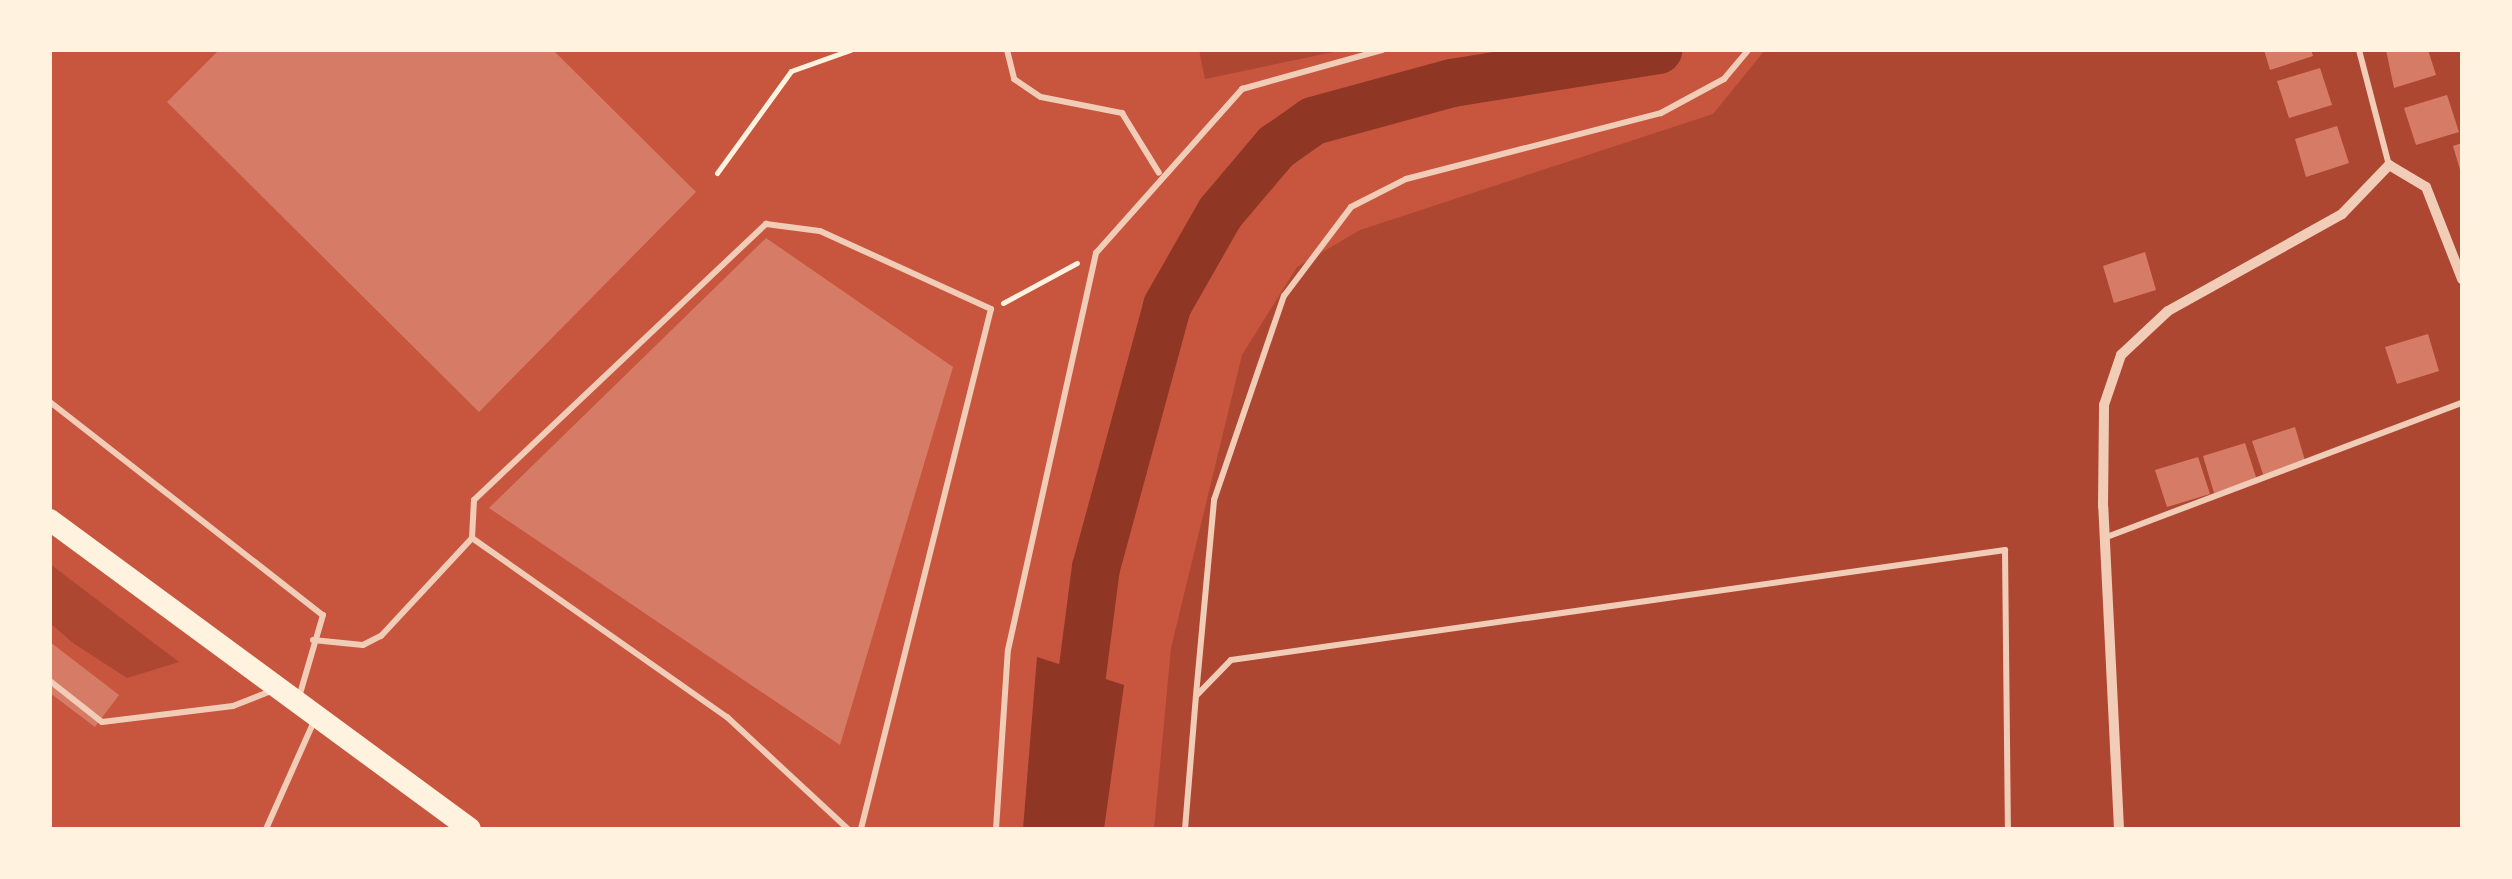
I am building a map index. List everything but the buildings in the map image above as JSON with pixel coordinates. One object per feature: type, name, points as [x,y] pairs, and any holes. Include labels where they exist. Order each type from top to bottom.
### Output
[{"type":"highway","points":[[50,520],[470,829]]},
{"type":"street","points":[[2119,829],[2103,539],[2104,405],[2134,338],[2342,214],[2389,165],[2426,187],[2462,279]]},
{"type":"lane","points":[[1007,50],[1014,79],[1041,96],[1122,113],[1159,173]]},
{"type":"lane","points":[[996,829],[1008,650],[1096,253],[1159,173],[1242,89],[1383,50]]},
{"type":"lane","points":[[1185,829],[1214,500],[1284,296],[1351,208],[1406,179],[1661,113],[1724,79],[1748,50]]},
{"type":"lane","points":[[2358,50],[2389,165]]},
{"type":"lane","points":[[313,640],[363,645],[381,636],[472,538],[474,500],[766,224],[820,231],[992,309],[862,829]]},
{"type":"lane","points":[[50,402],[323,615],[313,640],[307,710],[266,829]]},
{"type":"lane","points":[[2103,539],[2462,403]]},
{"type":"lane","points":[[472,538],[727,717],[848,829]]},
{"type":"lane","points":[[1196,696],[1231,660],[2005,550],[2008,829]]},
{"type":"lane","points":[[50,682],[102,722],[233,706],[278,688]]},
{"type":"path","points":[[717,173],[791,72],[850,50]]},
{"type":"path","points":[[992,309],[1096,253]]},
{"type":"shaded area","points":[[1199,50],[1343,50],[1205,79]]},
{"type":"shaded area","points":[[1765,50],[2462,50],[2462,829],[1154,829],[1171,648],[1242,355],[1297,267],[1360,230],[1713,114]]},
{"type":"shaded area","points":[[50,564],[179,662],[127,678],[73,643],[50,623]]},
{"type":"shaded area","points":[[1037,657],[1124,685],[1104,829],[1023,829]]},
{"type":"waterway","points":[[1062,829],[1096,568],[1167,306],[1220,213],[1276,147],[1313,121],[1452,83],[1658,50]]}]
